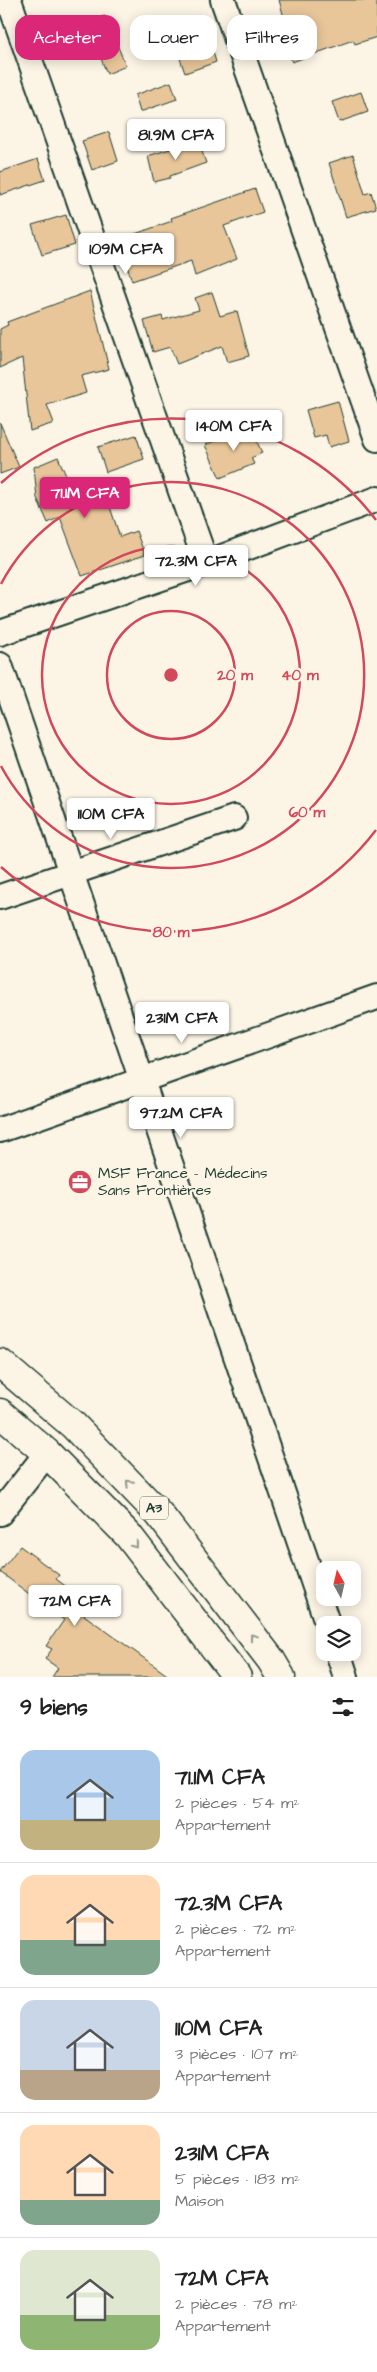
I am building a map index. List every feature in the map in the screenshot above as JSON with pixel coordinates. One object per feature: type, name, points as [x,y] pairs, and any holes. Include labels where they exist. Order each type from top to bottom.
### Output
[{"type":"highway","name":"A3","points":[[0,1363],[73,1425],[160,1514],[271,1660],[280,1677]]},
{"type":"highway","name":"A3","points":[[0,1413],[47,1452],[128,1535],[236,1677]]},
{"type":"street","points":[[9,0],[206,563]]},
{"type":"street","points":[[223,0],[377,439]]},
{"type":"street","points":[[0,633],[206,563],[377,500]]},
{"type":"street","points":[[0,665],[73,873],[140,1079],[325,1616]]},
{"type":"street","points":[[0,898],[234,818]]},
{"type":"street","points":[[0,1130],[140,1079],[377,997]]},
{"type":"street","points":[[0,1513],[47,1452]]},
{"type":"street","points":[[341,1661],[346,1677]]},
{"type":"building","points":[[279,0],[377,0],[377,37],[355,44],[353,40],[317,53],[317,15],[283,15]]},
{"type":"building","points":[[120,52],[126,66],[107,74],[102,60],[120,60]]},
{"type":"building","points":[[180,60],[215,60],[216,62],[185,73]]},
{"type":"building","points":[[171,82],[177,99],[140,112],[135,95]]},
{"type":"building","points":[[361,92],[368,112],[339,122],[332,102]]},
{"type":"building","points":[[109,132],[118,161],[92,170],[82,141]]},
{"type":"building","points":[[198,140],[206,163],[170,176],[170,178],[154,182],[148,156]]},
{"type":"building","points":[[353,155],[365,194],[371,192],[376,208],[346,217],[329,163]]},
{"type":"building","points":[[38,159],[45,180],[0,195],[0,172]]},
{"type":"building","points":[[255,189],[263,212],[224,226],[237,259],[195,276],[191,261],[132,281],[118,240],[172,221],[171,218]]},
{"type":"building","points":[[66,215],[75,245],[42,255],[32,225]]},
{"type":"building","points":[[90,291],[109,369],[81,376],[86,393],[47,405],[54,423],[30,431],[22,358],[0,368],[0,329],[8,325],[7,322]]},
{"type":"building","points":[[212,292],[220,316],[237,311],[249,356],[227,362],[222,346],[177,364],[170,347],[153,352],[144,321],[162,316],[163,320],[199,310],[195,298]]},
{"type":"building","points":[[338,401],[349,441],[329,447],[326,435],[314,438],[306,410]]},
{"type":"building","points":[[0,423],[19,467],[0,474]]},
{"type":"building","points":[[250,426],[262,453],[251,458],[254,464],[220,478],[205,445]]},
{"type":"building","points":[[136,435],[144,459],[106,472],[98,447]]},
{"type":"building","points":[[58,457],[73,492],[108,480],[115,501],[109,504],[120,537],[136,531],[145,555],[82,576],[60,517],[48,523],[37,498],[34,467]]},
{"type":"building","points":[[20,1546],[59,1575],[56,1579],[91,1605],[84,1615],[170,1677],[52,1677],[58,1668],[45,1659],[52,1649],[46,1646],[64,1620],[0,1572]]},
{"type":"place","name":"MSF France - Médecins Sans Frontières","points":[[80,1182]]}]
